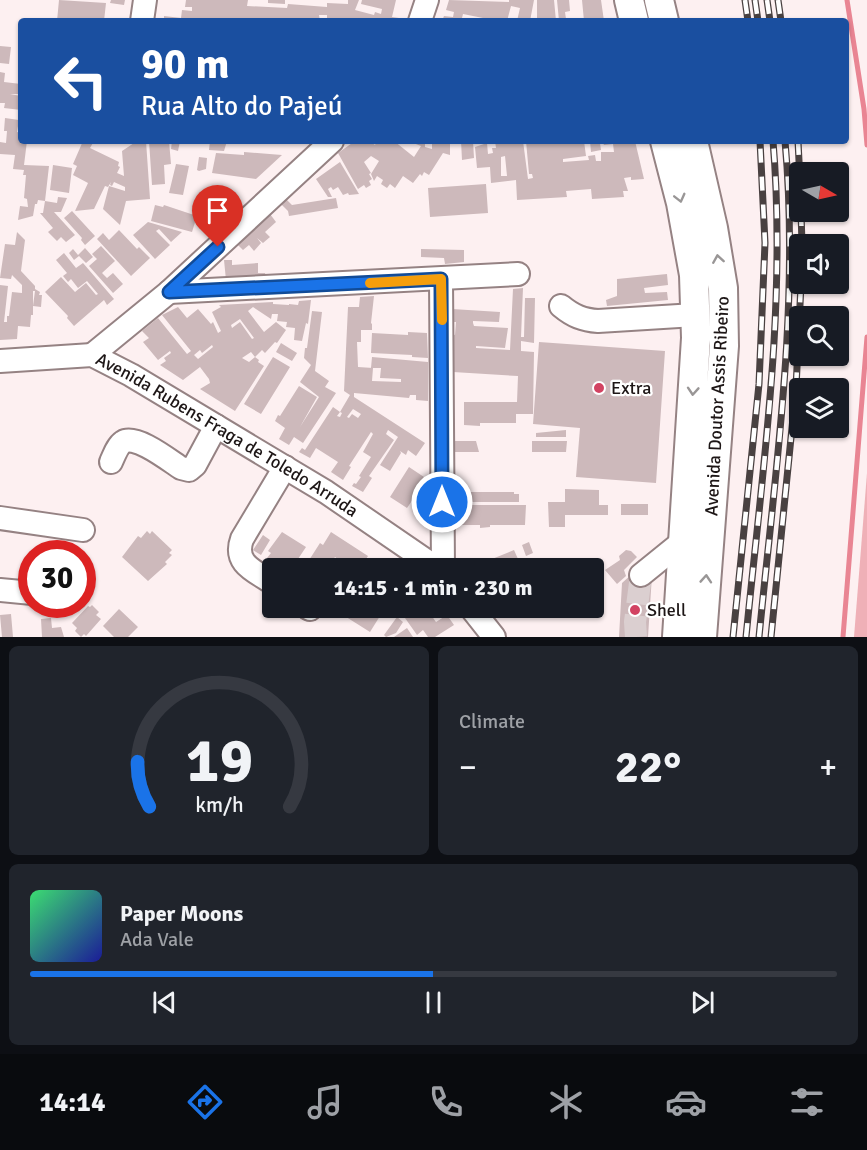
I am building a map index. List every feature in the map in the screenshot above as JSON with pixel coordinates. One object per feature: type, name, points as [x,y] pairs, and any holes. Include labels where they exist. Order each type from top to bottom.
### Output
[{"type":"main road","points":[[629,0],[633,18]]},
{"type":"main road","points":[[659,0],[663,18]]},
{"type":"main road","name":"Avenida Doutor Assis Ribeiro","points":[[666,144],[681,203],[694,275],[696,339],[677,637]]},
{"type":"main road","name":"Avenida Doutor Assis Ribeiro","points":[[694,144],[713,228],[723,288],[724,346],[702,637]]},
{"type":"street","points":[[142,18],[145,0]]},
{"type":"street","points":[[421,18],[427,0]]},
{"type":"street","points":[[92,355],[169,292],[329,144]]},
{"type":"street","points":[[169,292],[518,274]]},
{"type":"street","points":[[441,279],[443,558]]},
{"type":"street","points":[[561,306],[572,315],[585,320],[598,321],[695,315]]},
{"type":"street","name":"Avenida Rubens Fraga de Toledo Arruda","points":[[0,361],[92,355],[131,375],[326,492],[422,558]]},
{"type":"street","points":[[111,462],[120,444],[134,440],[189,470],[195,465],[216,426]]},
{"type":"street","points":[[262,575],[244,563],[239,555],[239,546],[285,467]]},
{"type":"street","points":[[0,518],[83,530]]},
{"type":"street","points":[[641,575],[683,541]]},
{"type":"street","points":[[0,590],[18,592]]},
{"type":"street","points":[[479,618],[494,637]]},
{"type":"shaded area","points":[[867,473],[867,637],[854,637]]},
{"type":"building","points":[[59,0],[106,3],[104,18],[57,18]]},
{"type":"building","points":[[111,0],[125,0],[124,5],[110,3]]},
{"type":"building","points":[[186,0],[248,0],[247,6],[287,8],[288,4],[327,7],[327,3],[348,4],[348,0],[359,0],[355,10],[374,15],[375,12],[381,14],[382,9],[361,4],[362,0],[396,0],[392,17],[399,18],[327,18],[327,15],[319,15],[320,18],[181,18],[182,10],[192,11],[192,7],[185,7]]},
{"type":"building","points":[[268,0],[285,0],[285,4],[268,3]]},
{"type":"building","points":[[449,0],[509,2],[509,0],[534,0],[531,18],[518,18],[520,8],[511,6],[508,18],[483,18],[463,14],[462,18],[443,18],[444,16],[453,17],[454,12],[446,10]]},
{"type":"building","points":[[537,0],[554,0],[556,18],[537,18]]},
{"type":"building","points":[[557,0],[569,0],[570,11],[565,12],[566,18],[559,18]]},
{"type":"building","points":[[582,0],[601,0],[604,18],[584,18]]},
{"type":"building","points":[[0,46],[11,47],[9,64],[0,63]]},
{"type":"building","points":[[0,72],[5,73],[4,82],[18,84],[18,94],[10,94],[18,95],[18,110],[4,108],[5,103],[0,103]]},
{"type":"building","points":[[5,118],[18,120],[18,144],[27,144],[24,165],[49,166],[45,201],[38,200],[33,216],[18,220],[20,206],[28,207],[27,199],[24,198],[26,175],[23,175],[24,170],[13,169],[15,155],[0,154],[0,142],[6,143],[7,131],[4,131]]},
{"type":"building","points":[[82,144],[92,144],[90,148],[119,162],[120,167],[117,173],[124,176],[122,151],[132,144],[146,144],[150,199],[126,201],[120,225],[103,209],[109,186],[125,191],[125,187],[114,182],[112,186],[111,182],[108,187],[105,186],[94,209],[75,211],[88,183],[73,175],[77,166],[73,164]]},
{"type":"building","points":[[149,144],[169,144],[171,164],[164,165],[165,184],[152,185]]},
{"type":"building","points":[[172,144],[179,144],[178,151],[171,149]]},
{"type":"building","points":[[210,144],[226,144],[224,151],[209,150]]},
{"type":"building","points":[[351,144],[398,144],[414,157],[421,146],[416,144],[425,144],[425,147],[432,149],[432,144],[450,144],[450,155],[443,153],[429,175],[424,172],[422,176],[420,174],[413,183],[403,176],[395,188],[390,184],[387,188],[381,184],[383,180],[377,176],[374,181],[371,174],[379,161],[371,156],[364,162],[371,173],[369,174],[372,179],[369,181],[371,185],[366,188],[364,185],[358,189],[338,153]]},
{"type":"building","points":[[461,144],[473,144],[474,158],[462,160]]},
{"type":"building","points":[[487,144],[488,154],[493,153],[492,148],[496,148],[495,144],[523,144],[528,179],[533,178],[532,174],[529,174],[526,144],[584,144],[586,156],[563,159],[563,162],[589,160],[588,156],[595,155],[596,161],[601,161],[601,152],[614,152],[613,144],[636,144],[644,179],[624,178],[628,191],[623,191],[624,197],[592,199],[591,189],[566,191],[567,197],[517,200],[516,180],[491,183],[490,167],[477,168],[475,147]],"holes":[[[505,156],[507,176],[501,176],[501,157]]]},
{"type":"building","points":[[590,144],[600,144],[601,150],[591,152]]},
{"type":"building","points":[[244,152],[282,155],[256,179],[212,173],[216,153],[244,155]]},
{"type":"building","points":[[199,157],[207,158],[206,169],[199,171],[197,170]]},
{"type":"building","points":[[340,162],[359,194],[343,195],[338,187],[333,190],[331,187],[328,189],[332,197],[328,197],[316,179]]},
{"type":"building","points":[[176,164],[189,166],[183,195],[169,193]]},
{"type":"building","points":[[53,165],[72,168],[69,193],[50,190]]},
{"type":"building","points":[[486,184],[488,213],[430,217],[428,188]]},
{"type":"building","points":[[58,197],[67,198],[61,212],[54,212],[75,235],[66,242],[61,237],[57,241],[48,232],[53,228],[40,213],[43,213],[45,201],[57,203]]},
{"type":"building","points":[[336,198],[338,208],[289,216],[288,211],[281,204],[286,199],[292,205]]},
{"type":"building","points":[[155,205],[163,207],[164,205],[197,216],[192,232],[151,221]]},
{"type":"building","points":[[72,211],[95,236],[85,245],[82,238],[64,218]]},
{"type":"building","points":[[270,214],[276,222],[265,232],[270,237],[263,243],[257,238],[261,243],[254,251],[249,245],[243,250],[237,244]]},
{"type":"building","points":[[148,222],[182,232],[171,242],[159,229],[156,231],[170,245],[155,259],[133,235]]},
{"type":"building","points":[[119,230],[137,249],[139,247],[150,258],[131,276],[97,239],[103,233],[109,240]]},
{"type":"building","points":[[17,232],[25,240],[21,271],[40,292],[39,295],[42,295],[41,307],[33,306],[30,327],[18,326],[17,339],[0,340],[0,285],[8,286],[4,322],[7,322],[7,316],[9,316],[12,292],[22,293],[22,285],[12,275],[11,279],[0,278],[5,244],[15,245]]},
{"type":"building","points":[[101,246],[115,261],[102,273],[107,278],[113,273],[123,284],[113,293],[89,266],[97,259],[92,254]]},
{"type":"building","points":[[85,248],[93,257],[86,263],[79,256],[74,260],[69,253],[73,249],[78,255]]},
{"type":"building","points":[[421,249],[464,250],[464,262],[445,264],[444,258],[421,257]]},
{"type":"building","points":[[64,253],[76,268],[83,263],[114,299],[107,305],[104,300],[74,326],[67,318],[68,316],[45,292],[61,277],[75,292],[86,283],[96,295],[98,294],[87,281],[78,288],[71,279],[68,282],[63,276],[67,273],[56,260]]},
{"type":"building","points":[[224,260],[232,260],[232,265],[258,263],[258,273],[265,273],[266,278],[226,280]]},
{"type":"building","points":[[667,274],[668,285],[644,288],[645,293],[667,292],[668,300],[607,306],[606,300],[617,296],[617,279]]},
{"type":"building","points":[[523,288],[521,337],[524,337],[525,298],[535,298],[534,343],[521,341],[521,351],[534,352],[533,414],[516,414],[516,423],[464,425],[464,402],[517,402],[518,376],[453,372],[452,334],[455,335],[456,322],[452,322],[452,309],[500,312],[499,322],[473,321],[473,323],[474,326],[508,328],[505,348],[476,346],[476,348],[510,350],[513,289]]},
{"type":"building","points":[[374,296],[372,330],[361,330],[361,342],[357,342],[358,367],[371,368],[372,357],[428,362],[428,401],[416,400],[416,395],[410,395],[409,398],[354,393],[354,397],[425,443],[416,456],[408,450],[406,455],[400,451],[390,471],[380,465],[398,437],[388,430],[386,434],[394,440],[369,476],[372,478],[363,492],[352,486],[361,477],[359,476],[371,457],[363,452],[373,434],[371,432],[349,466],[351,467],[343,480],[331,472],[338,462],[316,448],[310,458],[299,452],[302,448],[305,450],[333,407],[340,412],[350,395],[344,391],[348,307],[359,307],[360,297]],"holes":[[[373,368],[381,368],[380,378],[401,379],[401,382],[372,381]],[[353,409],[361,414],[358,418],[352,414],[349,418],[347,417]]]},
{"type":"building","points":[[311,300],[308,324],[306,323],[302,341],[294,340],[295,328],[286,327],[287,322],[277,321],[278,314],[272,314],[271,319],[253,307],[248,311],[264,332],[276,322],[286,330],[277,343],[275,342],[265,353],[262,350],[255,357],[264,366],[235,411],[200,389],[210,383],[200,367],[183,380],[160,365],[166,361],[164,358],[171,353],[170,351],[158,360],[143,342],[149,338],[142,331],[158,318],[187,354],[191,351],[162,315],[178,307],[187,318],[198,309],[211,324],[213,322],[218,333],[221,331],[212,312],[221,307],[219,305],[273,302],[273,304],[298,305],[299,301]],"holes":[[[240,319],[254,338],[252,339],[240,322],[232,328],[231,325]],[[212,345],[213,347],[198,359],[194,355],[200,350],[202,353]],[[251,352],[255,357],[249,362],[242,358]]]},
{"type":"building","points":[[312,311],[322,312],[315,371],[329,381],[325,387],[336,393],[303,443],[294,437],[289,445],[279,439],[285,428],[275,421],[278,415],[280,416],[299,386],[317,397],[300,427],[319,397],[300,382],[311,365],[304,358]]},
{"type":"building","points":[[408,332],[427,333],[428,358],[371,353],[372,333],[408,335]]},
{"type":"building","name":"Extra","points":[[539,342],[665,351],[656,483],[576,477],[580,428],[533,424]]},
{"type":"building","points":[[281,343],[297,353],[292,361],[276,352]]},
{"type":"building","points":[[273,357],[290,367],[261,414],[244,404]]},
{"type":"building","points":[[566,430],[566,437],[536,437],[536,433]]},
{"type":"building","points":[[453,441],[476,441],[479,452],[454,452]]},
{"type":"building","points":[[532,441],[567,441],[566,452],[532,452]]},
{"type":"building","points":[[409,467],[424,477],[419,484],[422,486],[407,508],[390,497]]},
{"type":"building","points":[[565,489],[599,490],[599,505],[608,505],[608,515],[565,515],[565,527],[549,527],[548,502],[565,502]]},
{"type":"building","points":[[468,492],[514,492],[514,494],[519,494],[519,502],[471,502],[471,505],[526,505],[525,525],[490,525],[490,527],[480,528],[480,525],[461,525],[461,515],[453,515],[454,502],[468,502]]},
{"type":"building","points":[[419,496],[426,501],[419,511],[412,506]]},
{"type":"building","points":[[621,504],[648,504],[648,515],[621,515]]},
{"type":"building","points":[[147,531],[150,534],[152,531],[172,550],[169,553],[172,555],[165,562],[167,564],[148,581],[122,557],[138,536],[141,538]]},
{"type":"building","points":[[282,532],[306,547],[299,558],[267,558],[271,553],[268,551]]},
{"type":"building","points":[[331,532],[368,556],[367,558],[310,558],[320,543],[323,545]]},
{"type":"building","points":[[263,535],[270,540],[261,555],[253,550]]},
{"type":"building","points":[[529,542],[533,553],[526,556],[522,545]]},
{"type":"building","points":[[514,550],[518,558],[494,558]]},
{"type":"building","points":[[626,550],[631,551],[637,557],[624,570],[626,576],[617,584],[605,570],[620,560],[619,556]]},
{"type":"building","name":"Shell","points":[[632,574],[652,575],[648,637],[619,637],[622,583]]},
{"type":"building","points":[[119,609],[138,627],[128,637],[114,637],[103,626]]},
{"type":"building","points":[[11,614],[13,637],[2,637],[0,615]]},
{"type":"building","points":[[96,615],[101,619],[86,636],[84,634],[81,637],[75,631],[77,628],[72,623],[77,618],[96,618]]},
{"type":"building","points":[[51,618],[52,628],[61,627],[64,637],[42,637],[41,619]]},
{"type":"building","points":[[348,618],[379,618],[370,632]]},
{"type":"building","points":[[396,618],[403,622],[396,633],[386,637],[384,635]]},
{"type":"building","points":[[405,618],[433,618],[436,622],[442,618],[449,618],[454,625],[435,637],[428,637],[423,630],[417,635]]},
{"type":"building","points":[[407,628],[413,637],[394,637]]},
{"type":"waterway","points":[[847,0],[864,109],[867,145]]},
{"type":"waterway","points":[[843,637],[867,337]]},
{"type":"tunnel","points":[[636,637],[635,622],[641,575]]},
{"type":"railway","points":[[745,0],[748,18]]},
{"type":"railway","points":[[755,0],[758,18]]},
{"type":"railway","points":[[767,0],[770,18]]},
{"type":"railway","points":[[778,0],[781,18]]},
{"type":"railway","points":[[733,637],[759,384],[765,243],[760,144]]},
{"type":"railway","points":[[746,637],[775,327],[777,203],[773,144]]},
{"type":"railway","points":[[759,637],[788,327],[790,265],[785,144]]},
{"type":"railway","points":[[798,144],[799,162]]},
{"type":"railway","points":[[801,222],[802,234]]},
{"type":"railway","points":[[771,637],[796,388],[801,294]]},
{"type":"slow traffic","points":[[370,283],[441,279],[442,320]]},
{"type":"place","name":"Extra","points":[[599,388]]},
{"type":"place","name":"Shell","points":[[635,610]]},
{"type":"route","points":[[218,247],[169,292],[441,279],[442,502]]}]
